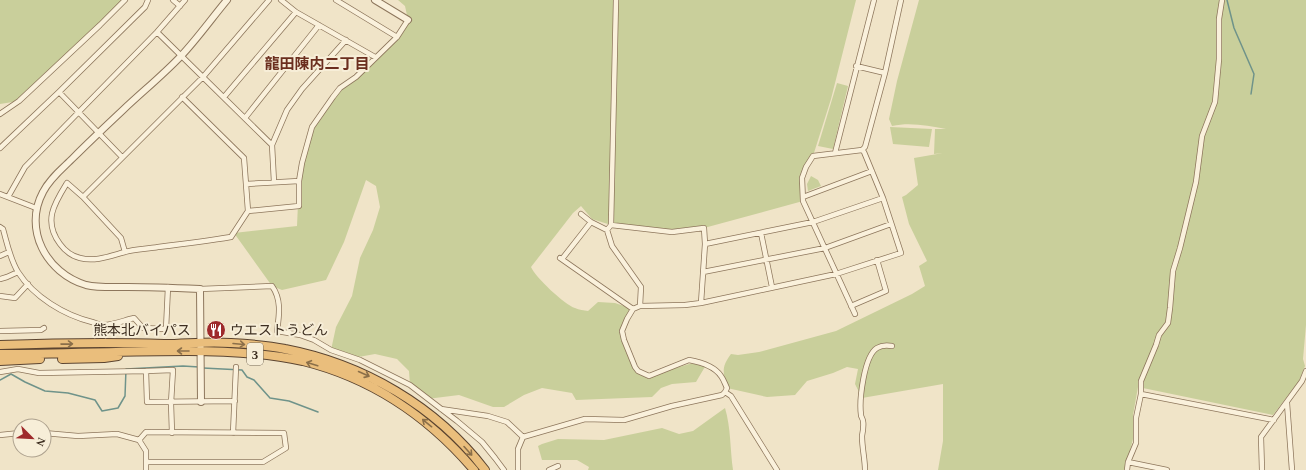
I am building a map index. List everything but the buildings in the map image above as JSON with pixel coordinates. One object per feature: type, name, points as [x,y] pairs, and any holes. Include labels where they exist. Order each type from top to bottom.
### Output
[{"type":"highway","points":[[0,341],[24,341],[48,344]]},
{"type":"highway","name":"熊本北バイパス","points":[[0,354],[147,352],[228,343],[283,348],[328,360],[379,380],[415,403],[443,424],[485,470]]},
{"type":"highway","name":"熊本北バイパス","points":[[0,345],[48,344],[200,347],[303,361],[356,379],[385,394],[425,421],[453,446],[474,470]]},
{"type":"highway","points":[[0,361],[104,358],[147,352]]},
{"type":"street","points":[[0,114],[19,101],[125,0]]},
{"type":"street","points":[[0,148],[145,7],[148,0]]},
{"type":"street","points":[[173,0],[180,6]]},
{"type":"street","points":[[8,197],[25,167],[157,32],[185,0]]},
{"type":"street","points":[[227,0],[181,56],[54,177],[44,191],[36,208],[36,234],[42,249],[54,265],[69,277],[90,286],[200,288],[272,286],[275,290],[280,307],[277,331],[300,335],[314,340],[331,350],[360,360],[410,385],[482,442],[504,470]]},
{"type":"street","points":[[83,197],[202,76],[269,0]]},
{"type":"street","points":[[281,0],[296,12],[375,57]]},
{"type":"street","points":[[337,0],[397,37]]},
{"type":"street","points":[[248,211],[299,206],[299,181],[312,127],[340,88],[356,77],[397,37],[408,20],[375,0]]},
{"type":"street","points":[[607,230],[611,225],[616,0]]},
{"type":"street","points":[[835,153],[874,0]]},
{"type":"street","points":[[855,314],[803,201],[802,178],[808,162],[813,156],[862,150],[865,147],[885,73],[901,0]]},
{"type":"street","points":[[1127,470],[1128,462],[1136,443],[1136,418],[1142,382],[1159,335],[1168,323],[1173,272],[1196,182],[1202,136],[1215,102],[1219,59],[1219,19],[1222,0]]},
{"type":"street","points":[[224,97],[296,12]]},
{"type":"street","points":[[245,118],[319,25]]},
{"type":"street","points":[[157,32],[272,145]]},
{"type":"street","points":[[274,182],[272,145],[287,110],[297,96],[346,40]]},
{"type":"street","points":[[856,66],[885,73]]},
{"type":"street","points":[[59,92],[122,157]]},
{"type":"street","points":[[125,252],[121,238],[83,197],[67,183],[56,201],[52,214],[52,226],[58,241],[67,252],[79,258],[98,258],[125,252],[231,237],[248,211],[244,158],[182,97]]},
{"type":"street","points":[[523,437],[585,419],[624,420],[672,406],[722,395],[725,392],[727,388],[720,374],[706,365],[689,360],[649,376],[638,371],[631,361],[622,331],[633,309],[640,306],[685,305],[701,303],[836,274],[901,253],[883,198],[862,150]]},
{"type":"street","points":[[803,197],[872,171]]},
{"type":"street","points":[[246,184],[299,181]]},
{"type":"street","points":[[0,194],[36,208]]},
{"type":"street","points":[[705,244],[813,222],[883,198]]},
{"type":"street","points":[[581,214],[591,222],[607,230],[612,246],[641,287],[640,306]]},
{"type":"street","points":[[591,222],[561,259],[633,309]]},
{"type":"street","points":[[703,272],[825,248],[891,224]]},
{"type":"street","points":[[611,225],[672,232],[704,228],[705,244],[701,303]]},
{"type":"street","points":[[0,227],[3,229],[9,252],[18,272],[28,284],[50,303],[62,311],[80,319],[104,325],[134,318],[144,328],[166,329],[168,287]]},
{"type":"street","points":[[762,233],[772,288]]},
{"type":"street","points":[[0,256],[9,252]]},
{"type":"street","points":[[851,306],[886,290],[877,260]]},
{"type":"street","points":[[0,278],[7,277],[18,272]]},
{"type":"street","points":[[0,296],[15,298],[28,284]]},
{"type":"street","points":[[200,288],[200,402]]},
{"type":"street","points":[[0,331],[40,330],[44,328]]},
{"type":"street","points":[[865,470],[862,437],[863,420],[861,415],[862,388],[865,368],[870,355],[878,347],[885,345],[892,346]]},
{"type":"street","points":[[233,433],[236,367]]},
{"type":"street","points":[[0,372],[18,369],[39,373],[173,370],[172,433]]},
{"type":"street","points":[[146,371],[147,402],[172,403],[235,401]]},
{"type":"street","points":[[1262,470],[1261,437],[1304,382],[1306,371]]},
{"type":"street","points":[[725,392],[731,396],[777,470]]},
{"type":"street","points":[[1141,394],[1274,420]]},
{"type":"street","points":[[1287,403],[1292,470]]},
{"type":"street","points":[[439,409],[488,416],[507,422],[523,437]]},
{"type":"street","points":[[139,440],[146,432],[284,433],[286,448],[264,462],[146,462]]},
{"type":"street","points":[[0,435],[12,434]]},
{"type":"street","points":[[52,434],[78,436],[117,434],[139,440],[146,451],[146,470]]},
{"type":"street","points":[[518,470],[518,449],[523,437]]},
{"type":"street","points":[[1128,462],[1167,470]]},
{"type":"street","points":[[549,470],[558,466]]},
{"type":"green space","points":[[0,0],[125,0],[19,101],[0,104]]},
{"type":"green space","points":[[398,0],[856,0],[831,99],[813,156],[804,171],[803,201],[704,228],[683,231],[611,225],[592,219],[581,206],[573,213],[531,267],[538,277],[564,302],[577,309],[588,311],[598,302],[615,303],[633,309],[622,331],[635,367],[649,376],[696,362],[706,365],[696,382],[672,384],[661,388],[652,397],[576,400],[572,393],[542,388],[524,395],[504,407],[493,407],[459,395],[427,399],[410,385],[409,371],[397,359],[375,354],[353,358],[331,350],[336,327],[352,296],[360,258],[373,230],[380,207],[376,186],[366,180],[344,242],[326,280],[282,290],[272,286],[234,233],[297,226],[299,181],[312,127],[333,97],[397,37],[408,20],[405,6]]},
{"type":"green space","points":[[919,0],[1306,0],[1306,325],[1303,359],[1305,366],[1299,381],[1273,415],[1138,387],[1133,415],[1133,439],[1125,470],[938,470],[943,441],[943,384],[862,398],[855,384],[858,369],[847,367],[807,381],[795,395],[767,397],[727,388],[724,367],[731,354],[738,355],[759,352],[836,331],[912,294],[925,286],[919,266],[927,261],[909,224],[902,197],[918,185],[914,158],[943,153],[934,154],[935,129],[946,129],[913,124],[892,126],[889,119],[897,81]]},
{"type":"green space","points":[[837,83],[848,86],[833,149],[818,146]]},
{"type":"green space","points":[[890,127],[932,129],[929,147],[893,144]]},
{"type":"green space","points":[[811,176],[818,180],[821,186],[808,191],[807,184]]},
{"type":"green space","points":[[725,408],[733,470],[588,470],[589,467],[577,460],[542,460],[538,446],[558,439],[604,440],[662,428],[679,434],[693,431]]},
{"type":"waterway","points":[[1227,0],[1234,28],[1254,74],[1251,94]]},
{"type":"waterway","points":[[0,380],[11,374],[45,391],[68,393],[95,400],[102,411],[118,408],[125,396],[126,369],[183,366],[199,367]]},
{"type":"waterway","points":[[203,368],[242,370],[247,377],[254,380],[270,398],[289,401],[318,412]]},
{"type":"place","name":"ウエストうどん","points":[[216,330]]},
{"type":"district","name":"龍田陳内二丁目","points":[[317,64]]}]
